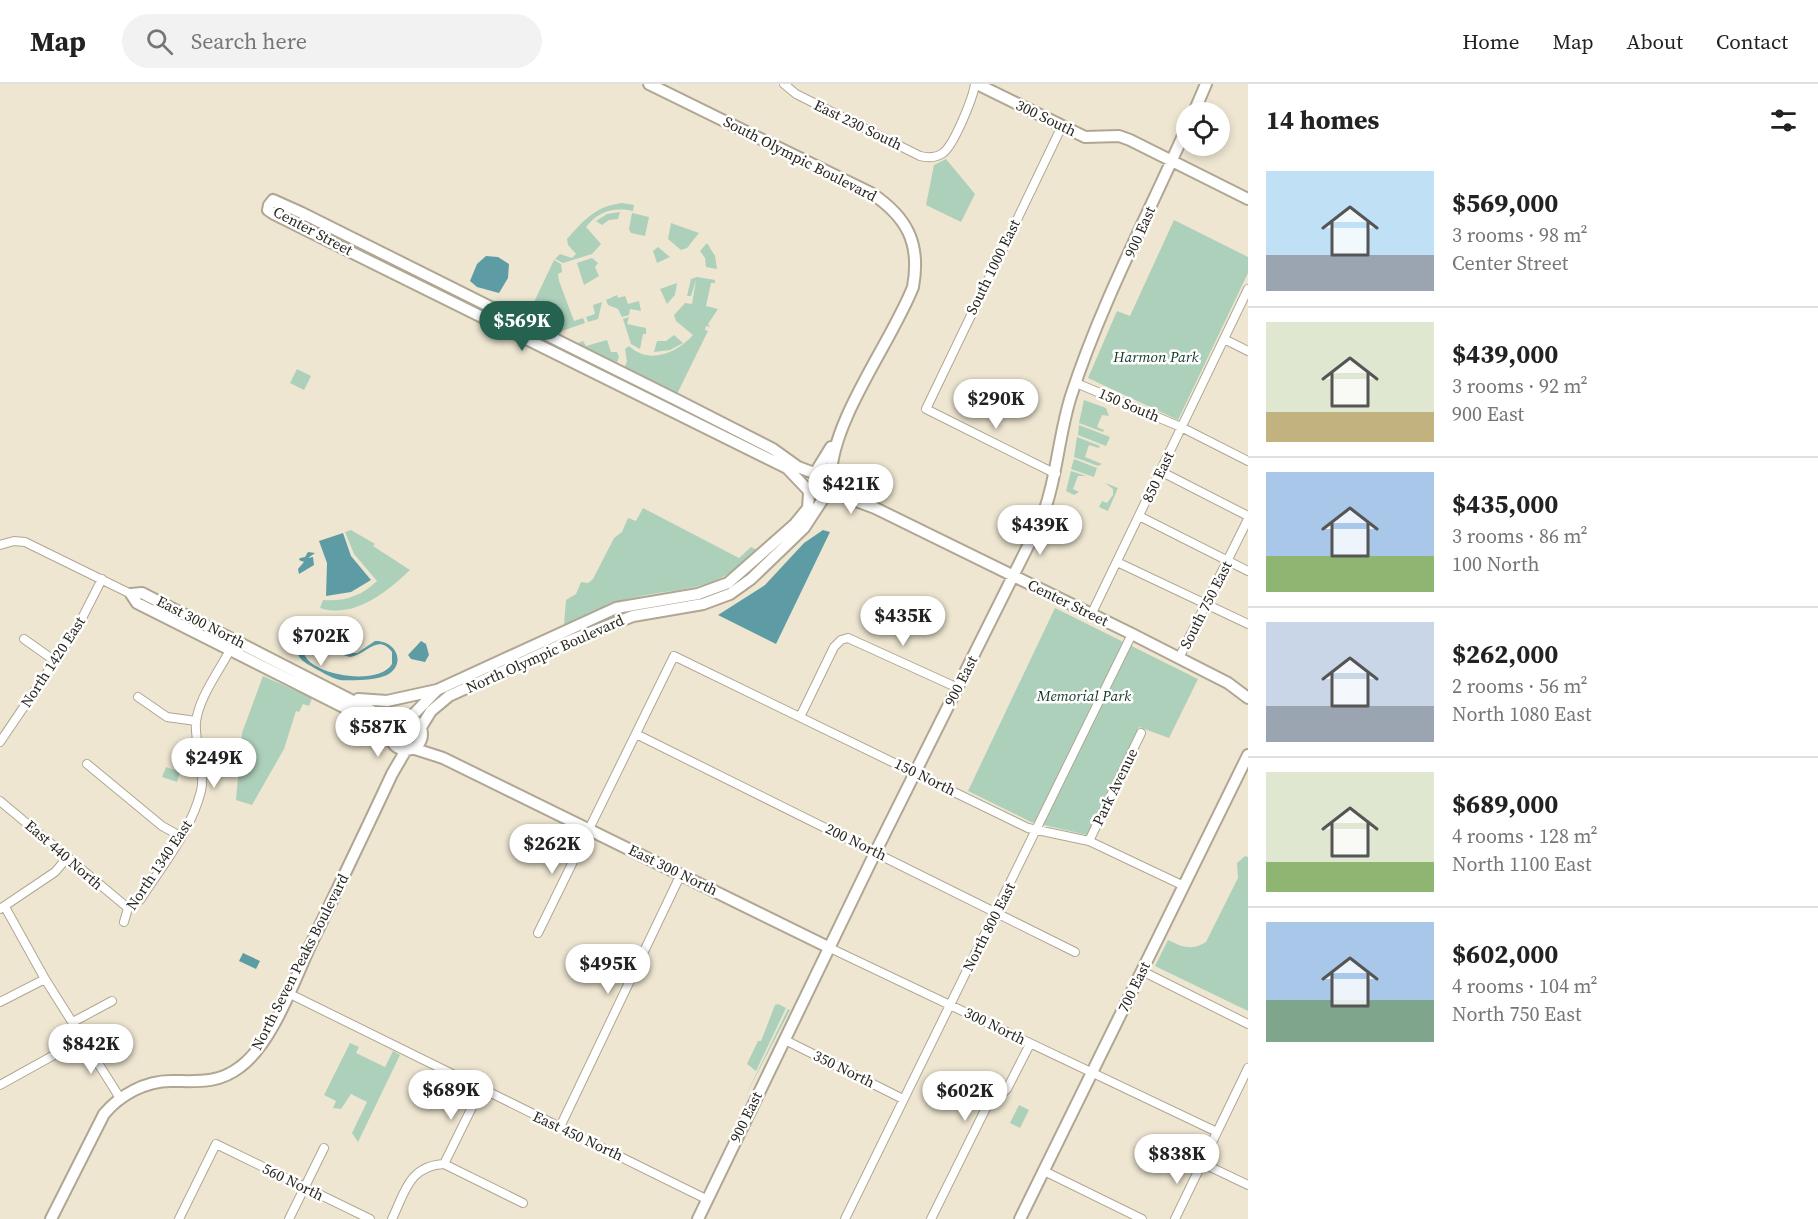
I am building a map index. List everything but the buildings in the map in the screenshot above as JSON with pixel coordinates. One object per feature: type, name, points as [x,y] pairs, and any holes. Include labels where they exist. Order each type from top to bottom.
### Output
[{"type":"street","name":"South Olympic Boulevard","points":[[649,84],[871,193],[889,205],[903,222],[916,253],[913,287],[842,429],[815,473]]},
{"type":"street","name":"East 230 South","points":[[784,84],[796,94],[920,156],[935,157],[949,146],[974,94],[976,84]]},
{"type":"street","name":"300 South","points":[[976,84],[1085,137],[1119,136],[1130,140],[1248,199]]},
{"type":"street","points":[[1198,102],[1206,84]]},
{"type":"street","name":"South 1000 East","points":[[1056,474],[926,409],[1062,126]]},
{"type":"street","name":"900 East","points":[[698,1219],[876,851],[1041,520],[1056,474],[1076,383],[1086,352],[1176,153]]},
{"type":"street","name":"Center Street","points":[[808,491],[792,472],[751,445],[683,403],[608,373],[543,347],[445,298],[319,229],[302,213],[273,200],[269,205],[268,210],[297,225],[319,229],[451,287],[549,336],[608,373],[677,414],[751,445],[773,449],[798,467],[815,473]]},
{"type":"street","points":[[297,225],[302,213]]},
{"type":"street","points":[[445,298],[451,287]]},
{"type":"street","name":"850 East","points":[[1091,615],[1248,289]]},
{"type":"street","points":[[543,347],[549,336]]},
{"type":"street","points":[[1224,339],[1248,351]]},
{"type":"street","name":"150 South","points":[[1076,383],[1181,428],[1248,461]]},
{"type":"street","points":[[677,414],[683,403]]},
{"type":"street","name":"South Olympic Boulevard","points":[[832,479],[834,452],[842,429]]},
{"type":"street","points":[[1160,471],[1248,518]]},
{"type":"street","points":[[823,472],[832,479],[827,497],[815,498],[808,491],[807,482],[815,473],[823,472]]},
{"type":"street","name":"Center Street","points":[[832,479],[875,508]]},
{"type":"street","name":"North Olympic Boulevard","points":[[409,719],[437,690],[616,609],[698,594],[728,583],[795,524],[808,508],[808,491]]},
{"type":"street","name":"Center Street","points":[[827,497],[843,496],[875,508],[1132,634],[1228,683],[1248,698]]},
{"type":"street","name":"North Olympic Boulevard","points":[[421,732],[431,711],[449,696],[569,641],[633,616],[703,604],[730,594],[751,579],[804,528],[827,497]]},
{"type":"street","points":[[1139,516],[1248,571]]},
{"type":"street","name":"South 750 East","points":[[1179,658],[1248,518]]},
{"type":"street","name":"East 300 North","points":[[0,545],[14,541],[26,542],[131,594],[137,603],[233,644],[397,721]]},
{"type":"street","points":[[1117,562],[1248,624]]},
{"type":"street","name":"North 1420 East","points":[[0,742],[76,630],[102,579]]},
{"type":"street","name":"North 800 East","points":[[845,1219],[1132,634]]},
{"type":"street","points":[[800,717],[834,647],[845,638],[854,638],[958,688]]},
{"type":"street","points":[[24,639],[55,661]]},
{"type":"street","name":"East 300 North","points":[[233,644],[381,726],[390,735]]},
{"type":"street","name":"North 1340 East","points":[[124,922],[128,908],[140,900],[189,824],[201,788],[196,721],[202,704],[233,644]]},
{"type":"street","name":"150 North","points":[[636,734],[674,656],[1037,830],[1089,841],[1184,886]]},
{"type":"street","name":"Center Street","points":[[1228,683],[1248,687]]},
{"type":"street","points":[[346,696],[368,701],[387,701],[437,690]]},
{"type":"street","points":[[138,697],[167,717],[196,721]]},
{"type":"street","points":[[409,719],[421,732],[409,749],[395,746],[390,735],[397,721],[409,719]]},
{"type":"street","name":"East 300 North","points":[[421,732],[443,758]]},
{"type":"street","name":"Park Avenue","points":[[1089,841],[1141,733]]},
{"type":"street","points":[[538,933],[636,734]]},
{"type":"street","name":"200 North","points":[[636,734],[876,851],[1075,952]]},
{"type":"street","name":"North Seven Peaks Boulevard","points":[[392,774],[395,746]]},
{"type":"street","name":"East 300 North","points":[[409,749],[443,758],[773,920]]},
{"type":"street","name":"North Seven Peaks Boulevard","points":[[51,1219],[104,1114],[120,1098],[135,1089],[154,1083],[208,1082],[232,1072],[255,1054],[288,993],[392,774],[409,749]]},
{"type":"street","name":"700 East","points":[[1020,1219],[1248,755]]},
{"type":"street","points":[[87,764],[162,826],[180,836]]},
{"type":"street","name":"East 440 North","points":[[0,801],[128,908]]},
{"type":"street","points":[[67,858],[55,872],[3,908],[120,1098]]},
{"type":"street","points":[[560,1127],[681,874]]},
{"type":"street","name":"300 North","points":[[773,920],[1217,1132]]},
{"type":"street","points":[[1142,971],[1248,1024]]},
{"type":"street","points":[[0,1002],[45,979]]},
{"type":"street","name":"East 450 North","points":[[288,993],[706,1199]]},
{"type":"street","points":[[73,1022],[112,1001]]},
{"type":"street","points":[[0,1085],[83,1039]]},
{"type":"street","name":"350 North","points":[[785,1040],[903,1099]]},
{"type":"street","points":[[931,1219],[986,1107],[1007,1089],[1030,1044]]},
{"type":"street","points":[[1175,1219],[1248,1068]]},
{"type":"street","points":[[444,1164],[481,1089]]},
{"type":"street","name":"560 North","points":[[179,1219],[216,1144],[370,1219]]},
{"type":"street","points":[[289,1219],[324,1148]]},
{"type":"street","points":[[1202,1163],[1248,1185]]},
{"type":"street","points":[[392,1219],[408,1187],[420,1170],[426,1166],[444,1164],[523,1203]]},
{"type":"street","points":[[1044,1171],[1142,1219]]},
{"type":"green space","points":[[946,159],[975,194],[961,222],[926,205],[934,165]]},
{"type":"green space","points":[[622,203],[634,205],[633,211],[613,210],[601,214],[586,227],[601,244],[592,254],[563,263],[555,259],[560,254],[572,258],[576,254],[568,245],[567,239],[585,220],[605,207]]},
{"type":"green space","points":[[620,212],[618,219],[609,220],[602,225],[596,221],[607,214]]},
{"type":"green space","points":[[632,213],[649,217],[645,236],[631,233],[629,229]]},
{"type":"green space","name":"Harmon Park","points":[[1174,220],[1248,257],[1248,273],[1178,420],[1088,378],[1117,311],[1130,316]]},
{"type":"green space","points":[[671,223],[699,233],[687,248],[681,250],[668,239]]},
{"type":"green space","points":[[707,243],[715,256],[717,269],[706,267],[705,258],[700,251]]},
{"type":"green space","points":[[658,247],[670,257],[657,263],[653,251]]},
{"type":"green space","points":[[592,258],[598,263],[595,267],[599,276],[584,285],[577,263]]},
{"type":"green space","points":[[554,260],[561,264],[562,272],[558,274],[559,281],[574,321],[583,318],[585,323],[562,331],[559,338],[525,321]]},
{"type":"green space","points":[[697,277],[715,280],[715,283],[711,283],[706,306],[718,309],[708,324],[710,327],[706,326],[705,330],[708,331],[676,396],[624,369],[627,361],[625,349],[629,346],[637,352],[654,356],[679,347],[693,335],[676,321],[674,315],[685,303],[692,304],[696,280],[691,296],[687,296],[691,279]]},
{"type":"green space","points":[[677,283],[675,295],[667,304],[660,289]]},
{"type":"green space","points":[[617,295],[618,298],[625,296],[628,304],[639,301],[641,311],[630,309],[629,315],[622,317],[618,309],[608,305],[606,300]]},
{"type":"green space","points":[[602,302],[598,319],[588,322],[586,317],[595,314],[593,305]]},
{"type":"green space","points":[[629,317],[627,324],[646,328],[640,349],[631,344],[623,319]]},
{"type":"green space","points":[[674,335],[683,343],[670,350],[654,352],[657,341],[666,341]]},
{"type":"green space","points":[[607,340],[611,352],[617,352],[619,357],[616,365],[576,344],[583,341],[586,346]]},
{"type":"green space","points":[[297,369],[311,376],[304,390],[290,383]]},
{"type":"green space","points":[[1084,400],[1106,408],[1109,416],[1102,415],[1097,427],[1104,430],[1103,432],[1079,423]]},
{"type":"green space","points":[[1079,425],[1110,437],[1106,446],[1078,435]]},
{"type":"green space","points":[[1077,437],[1100,446],[1099,448],[1089,445],[1085,457],[1102,464],[1098,466],[1074,457]]},
{"type":"green space","points":[[1074,459],[1097,468],[1094,477],[1071,469]]},
{"type":"green space","points":[[1071,471],[1086,476],[1078,476],[1073,489],[1079,492],[1074,495],[1066,491]]},
{"type":"green space","points":[[1105,483],[1118,488],[1108,511],[1099,507],[1102,501],[1107,503],[1113,495],[1113,489]]},
{"type":"green space","points":[[643,508],[739,558],[751,547],[757,550],[741,565],[712,582],[697,587],[628,599],[564,625],[566,600],[576,594],[581,582],[588,583],[593,579],[614,538],[622,532],[628,518],[636,521]]},
{"type":"green space","points":[[351,530],[375,544],[373,546],[410,570],[380,595],[357,607],[345,610],[320,608],[323,600],[352,597],[365,591],[377,581],[354,554],[345,532]]},
{"type":"green space","name":"Memorial Park","points":[[1055,608],[1198,679],[1169,738],[1139,727],[1087,835],[1031,822],[968,791]]},
{"type":"green space","points":[[263,676],[312,698],[309,706],[303,704],[299,712],[296,711],[284,749],[252,805],[236,800],[242,733]]},
{"type":"green space","points":[[166,767],[180,772],[177,782],[162,777]]},
{"type":"green space","points":[[1245,856],[1248,857],[1248,1011],[1155,966],[1168,940],[1187,947],[1206,942],[1238,878],[1237,863]]},
{"type":"green space","points":[[775,1005],[786,1008],[756,1071],[747,1064],[758,1041],[761,1041]]},
{"type":"green space","points":[[788,1009],[790,1010],[744,1099]]},
{"type":"green space","points":[[350,1043],[359,1047],[356,1053],[385,1067],[393,1051],[400,1055],[358,1142],[352,1133],[367,1102],[351,1094],[341,1109],[333,1108],[336,1101],[324,1095]]},
{"type":"green space","points":[[1019,1105],[1029,1110],[1020,1128],[1010,1123]]},
{"type":"water","points":[[486,256],[498,257],[509,264],[508,278],[499,293],[477,287],[470,281],[477,264]]},
{"type":"water","points":[[823,530],[830,532],[776,644],[718,615],[765,585],[804,543]]},
{"type":"water","points":[[343,533],[351,556],[371,580],[351,592],[326,596],[327,563],[319,541]]},
{"type":"water","points":[[308,552],[315,553],[308,558],[313,557],[314,565],[299,574],[298,569],[304,562],[299,560]]},
{"type":"water","points":[[353,626],[358,628],[362,641],[359,645],[357,639],[351,643],[350,649],[343,646],[337,638],[343,640],[350,637],[346,631]]},
{"type":"water","points":[[316,628],[322,629],[346,653],[357,653],[375,641],[389,644],[398,659],[397,665],[387,675],[377,678],[340,680],[333,678],[311,666],[298,655],[303,640]],"holes":[[[320,634],[341,653],[350,657],[372,646],[382,644],[392,652],[392,664],[383,672],[369,676],[336,674],[320,668],[308,660],[303,651],[306,639]]]},
{"type":"water","points":[[421,641],[426,644],[429,655],[425,662],[411,659],[408,655]]},
{"type":"water","points":[[243,953],[260,961],[256,969],[239,961]]}]
